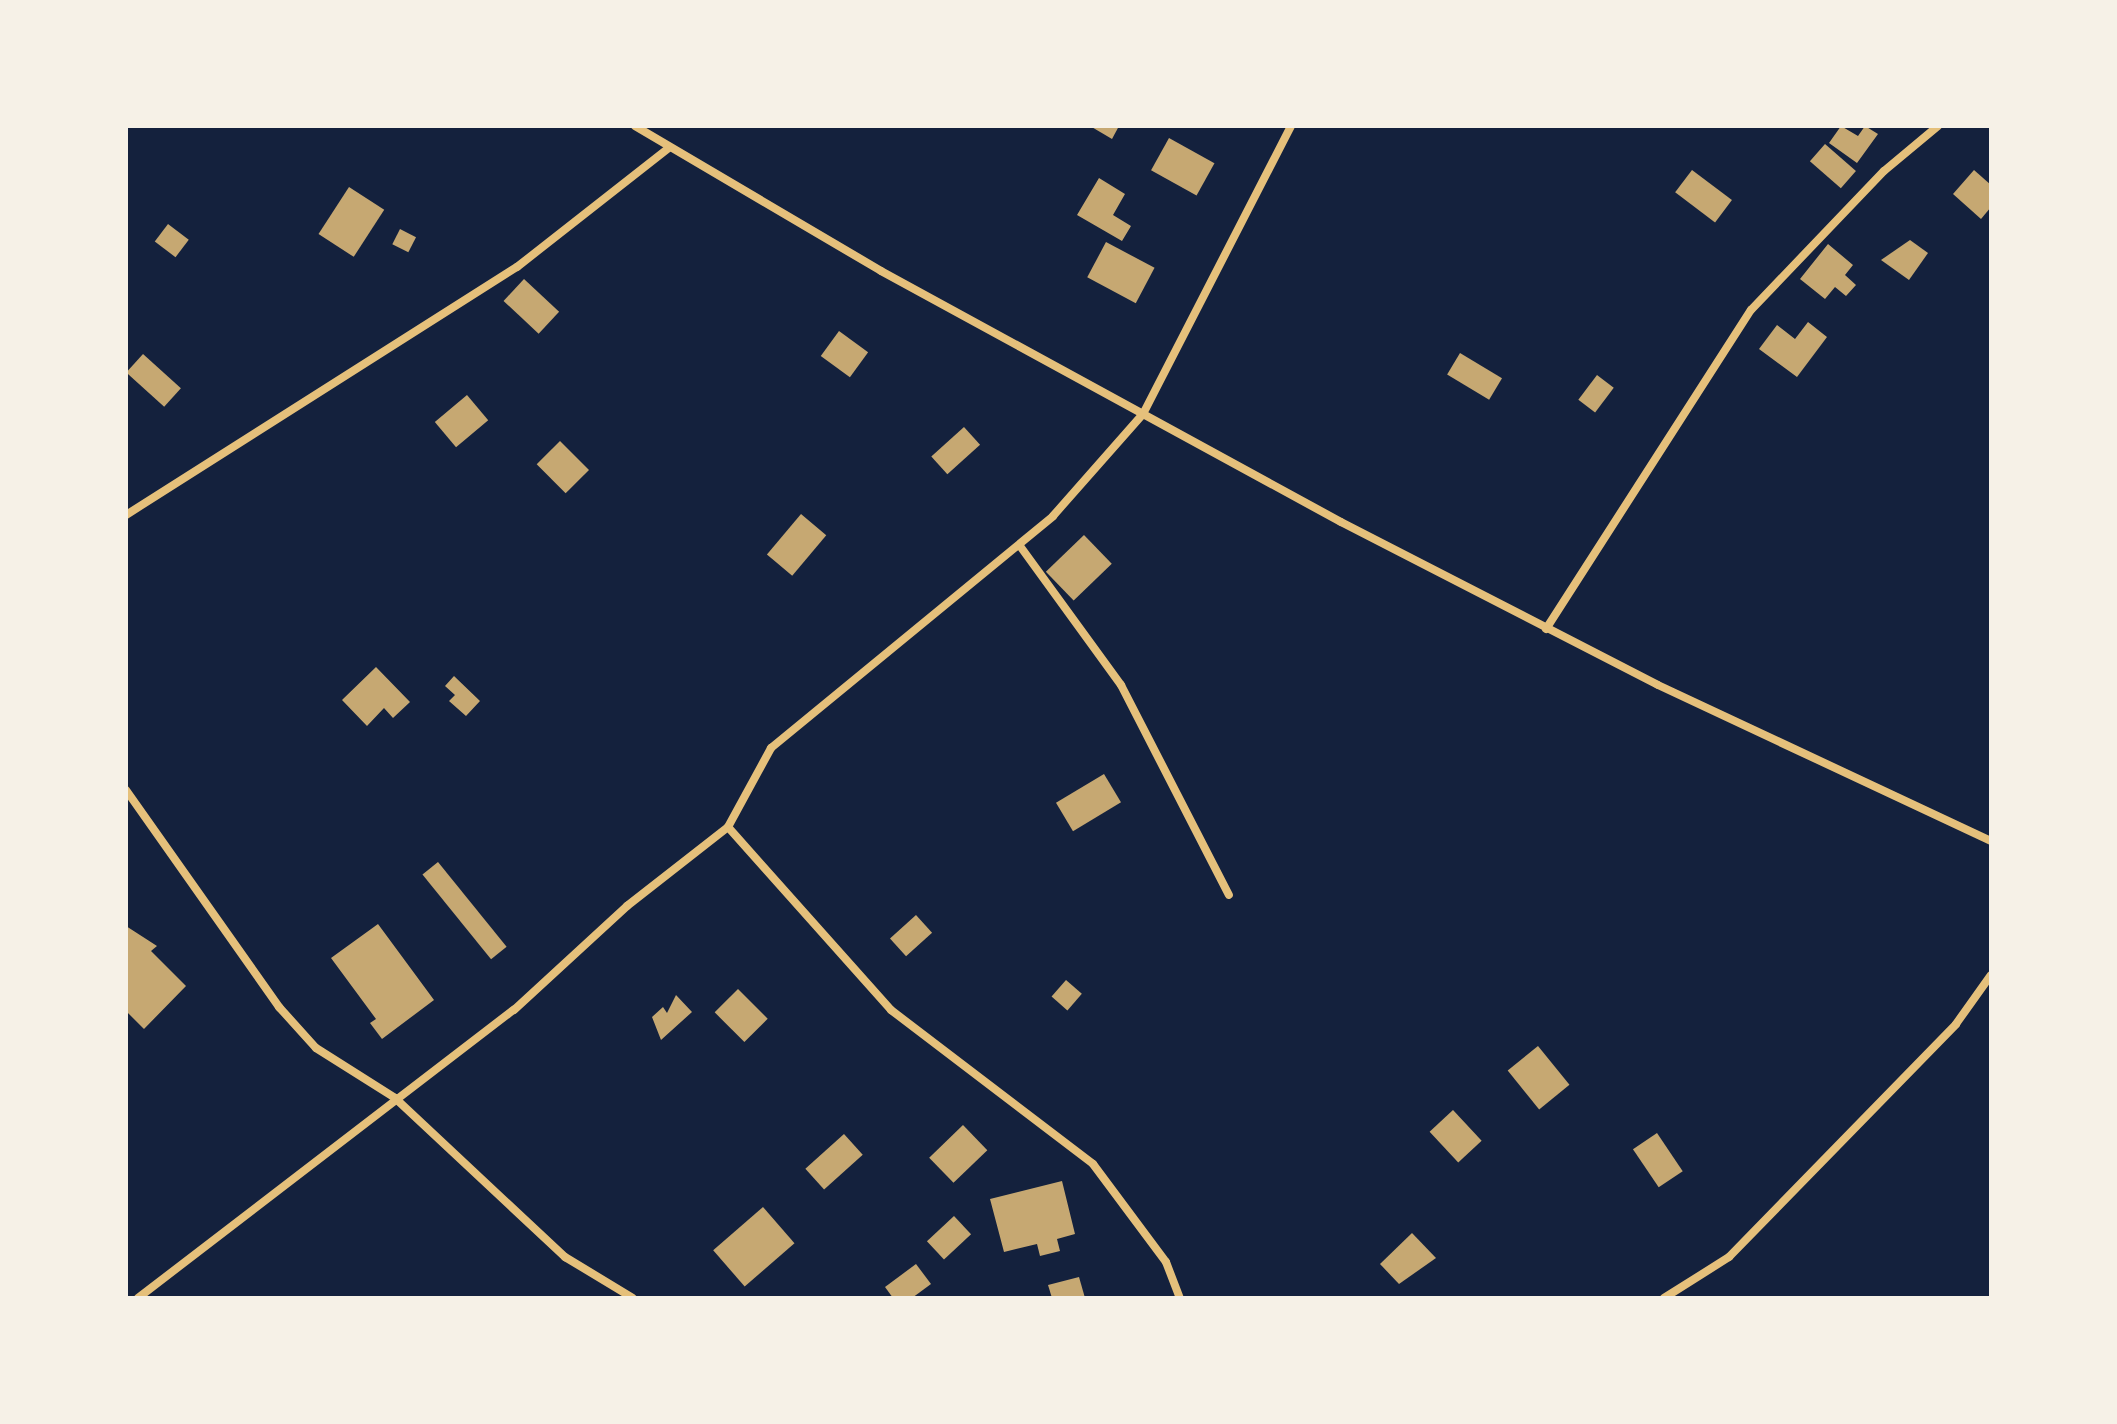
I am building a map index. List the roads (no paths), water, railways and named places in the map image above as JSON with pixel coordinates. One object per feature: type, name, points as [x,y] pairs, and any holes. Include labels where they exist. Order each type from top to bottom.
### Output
[{"type":"street","points":[[635,126],[1143,414],[1546,629],[1991,841]]},
{"type":"street","points":[[138,1298],[315,1168],[395,1098],[514,1010],[627,906],[728,827],[771,748],[1020,546],[1143,414],[1291,126]]},
{"type":"street","points":[[1546,629],[1751,310],[1884,171],[1938,126]]},
{"type":"street","points":[[126,515],[517,267],[669,148]]},
{"type":"street","points":[[1020,546],[1121,685],[1229,895]]},
{"type":"street","points":[[126,790],[279,1007],[337,1066],[395,1098],[565,1257],[633,1298]]},
{"type":"street","points":[[728,827],[891,1010],[1093,1164],[1159,1251],[1180,1298]]},
{"type":"street","points":[[1664,1298],[1729,1257],[1956,1024],[1991,975]]}]
